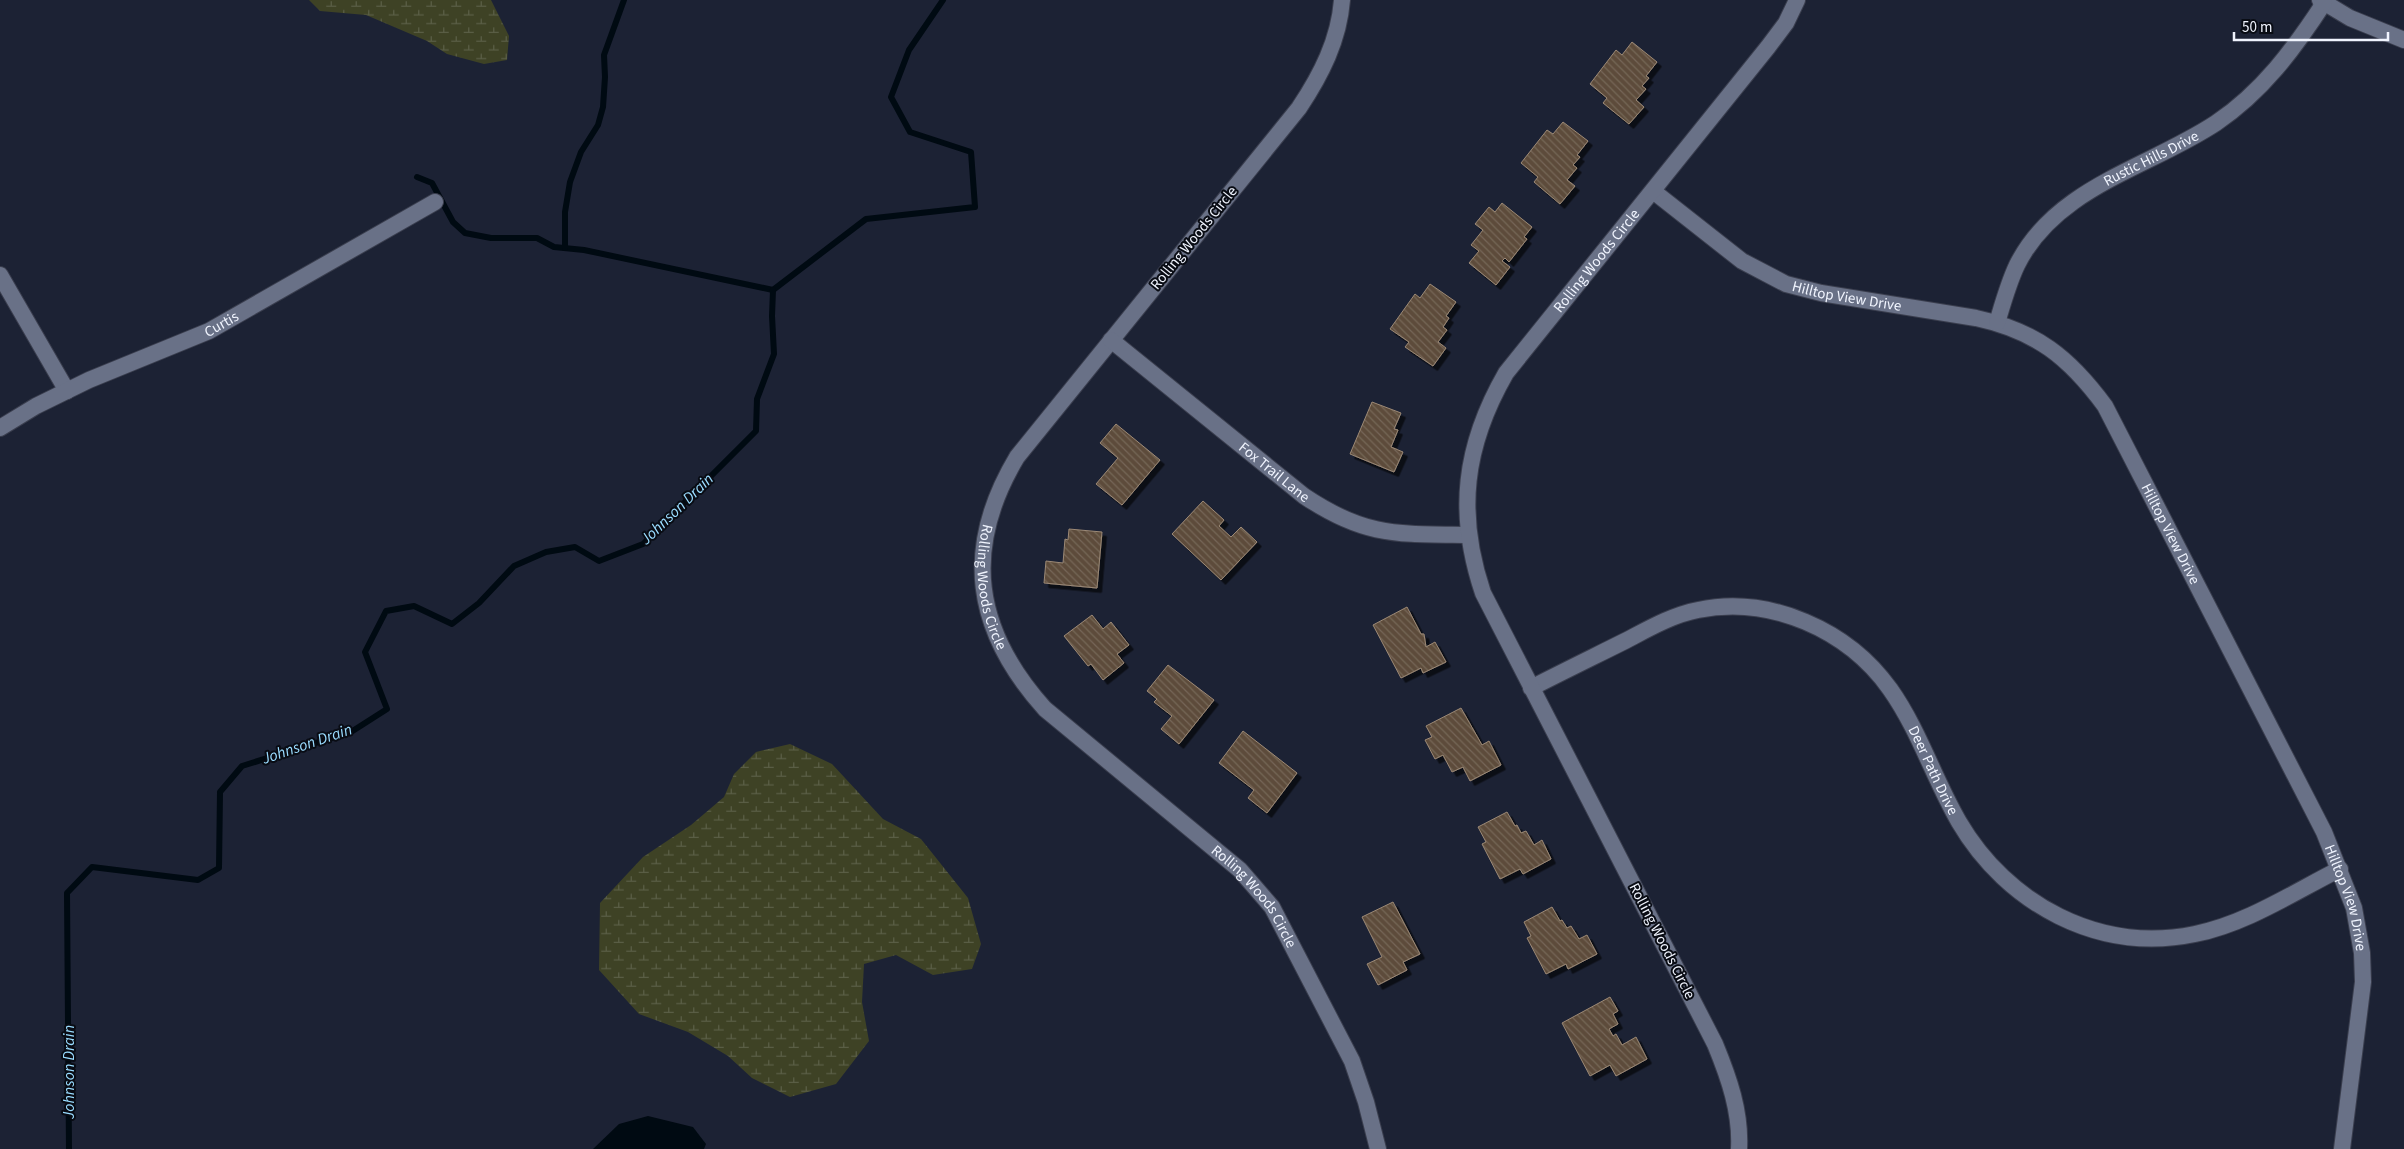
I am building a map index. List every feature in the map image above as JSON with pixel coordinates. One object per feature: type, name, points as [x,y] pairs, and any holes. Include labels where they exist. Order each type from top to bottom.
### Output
[{"type":"street","name":"Rolling Woods Circle","points":[[1342,0],[1333,46],[1319,78],[1299,108],[1017,457],[1003,481],[992,506],[984,546],[983,581],[990,621],[1008,661],[1022,683],[1045,708],[1240,870],[1272,907],[1352,1061],[1366,1102],[1378,1149]]},
{"type":"street","name":"Rolling Woods Circle","points":[[1739,1149],[1736,1108],[1730,1080],[1715,1044],[1483,592],[1473,564],[1468,535],[1466,505],[1469,468],[1478,431],[1494,394],[1520,354],[1768,48],[1798,0]]},
{"type":"street","points":[[2322,2],[2350,18],[2404,40]]},
{"type":"street","name":"Rustic Hills Drive","points":[[1997,322],[2017,265],[2034,237],[2052,218],[2083,194],[2194,136],[2238,107],[2282,64],[2322,2]]},
{"type":"street","name":"Hilltop View Drive","points":[[1653,191],[1742,261],[1786,284],[1821,293],[1997,322],[2030,336],[2059,354],[2085,378],[2105,406],[2324,832],[2340,869],[2359,930],[2363,982],[2342,1149]]},
{"type":"street","name":"Curtis","points":[[0,428],[36,406],[67,391],[209,331],[434,202]]},
{"type":"street","points":[[0,275],[67,391]]},
{"type":"street","name":"Fox Trail Lane","points":[[1111,340],[1304,496],[1331,514],[1361,527],[1386,533],[1468,535]]},
{"type":"street","name":"Deer Path Drive","points":[[1531,688],[1679,615],[1722,606],[1765,609],[1798,618],[1823,630],[1846,644],[1872,667],[1901,706],[1959,821],[1979,852],[2015,889],[2062,919],[2089,929],[2125,937],[2157,939],[2194,935],[2235,922],[2340,869]]},
{"type":"green space","points":[[309,0],[491,0],[509,36],[507,60],[484,64],[447,54],[427,41],[366,15],[320,11]]},
{"type":"green space","points":[[790,744],[832,764],[883,819],[921,839],[968,898],[981,944],[972,969],[933,975],[896,955],[864,964],[862,1002],[869,1041],[836,1084],[790,1097],[752,1078],[728,1056],[688,1032],[639,1014],[599,970],[600,903],[643,857],[691,825],[724,797],[734,774],[756,752]]},
{"type":"shaded area","points":[[648,1116],[693,1127],[706,1144],[704,1149],[593,1149],[619,1124]]},
{"type":"building","points":[[1632,42],[1657,62],[1646,76],[1649,78],[1642,86],[1646,89],[1636,100],[1644,107],[1629,124],[1603,103],[1607,98],[1590,84],[1616,50],[1622,55]]},
{"type":"building","points":[[1563,122],[1588,141],[1577,155],[1580,157],[1573,165],[1577,168],[1567,180],[1575,186],[1560,204],[1534,182],[1538,177],[1521,163],[1547,130],[1553,134]]},
{"type":"building","points":[[1502,203],[1532,227],[1524,237],[1527,239],[1509,262],[1505,258],[1502,261],[1510,267],[1496,285],[1469,263],[1479,251],[1471,245],[1483,230],[1475,224],[1489,207],[1495,212]]},
{"type":"building","points":[[1430,284],[1456,302],[1446,316],[1449,318],[1443,327],[1447,330],[1438,342],[1446,348],[1433,366],[1405,347],[1409,342],[1390,329],[1415,294],[1420,298]]},
{"type":"building","points":[[1372,402],[1401,413],[1394,429],[1398,430],[1391,447],[1403,452],[1394,472],[1350,454]]},
{"type":"building","points":[[1116,424],[1160,460],[1122,505],[1096,484],[1118,458],[1100,443]]},
{"type":"building","points":[[1203,501],[1224,520],[1219,526],[1231,537],[1241,527],[1257,542],[1221,580],[1172,534]]},
{"type":"building","points":[[1069,529],[1102,532],[1097,588],[1044,583],[1046,561],[1063,563],[1065,539],[1068,540]]},
{"type":"building","points":[[1407,607],[1421,634],[1424,634],[1426,647],[1435,642],[1446,662],[1423,673],[1421,668],[1401,678],[1373,625]]},
{"type":"building","points":[[1092,615],[1103,629],[1111,622],[1129,645],[1117,654],[1124,663],[1103,680],[1091,664],[1088,666],[1064,636]]},
{"type":"building","points":[[1168,665],[1214,700],[1179,744],[1161,729],[1172,716],[1154,702],[1157,699],[1147,691]]},
{"type":"building","points":[[1461,708],[1482,745],[1489,741],[1501,765],[1470,781],[1463,767],[1452,772],[1443,755],[1435,759],[1425,740],[1432,737],[1426,726]]},
{"type":"building","points":[[1243,731],[1297,773],[1267,813],[1248,798],[1254,790],[1219,763]]},
{"type":"building","points":[[1507,812],[1521,833],[1526,831],[1534,845],[1542,840],[1551,859],[1523,874],[1520,869],[1500,879],[1482,844],[1486,842],[1478,827]]},
{"type":"building","points":[[1393,902],[1420,954],[1403,962],[1407,970],[1378,985],[1367,964],[1382,957],[1362,917]]},
{"type":"building","points":[[1552,907],[1560,921],[1562,920],[1567,928],[1571,926],[1579,939],[1587,935],[1597,954],[1568,969],[1566,964],[1546,974],[1527,938],[1531,936],[1524,922]]},
{"type":"building","points":[[1610,997],[1618,1011],[1613,1014],[1618,1024],[1609,1029],[1613,1036],[1616,1034],[1622,1045],[1636,1037],[1647,1059],[1616,1076],[1610,1065],[1590,1076],[1562,1023]]},
{"type":"waterway","points":[[565,248],[565,212],[570,182],[581,152],[598,125],[603,107],[604,55],[624,0]]},
{"type":"waterway","name":"Johnson Drain","points":[[773,290],[866,219],[975,207],[971,152],[910,132],[891,97],[909,50],[943,0]]},
{"type":"waterway","points":[[417,177],[432,183],[453,222],[465,233],[491,238],[537,238],[554,247],[584,250],[773,290]]},
{"type":"waterway","name":"Johnson Drain","points":[[69,1149],[67,893],[92,867],[198,880],[219,868],[220,792],[242,766],[351,732],[387,709],[365,652],[386,611],[414,606],[452,624],[479,603],[514,566],[546,552],[575,547],[599,561],[643,544],[756,431],[757,399],[774,354],[773,290]]}]
